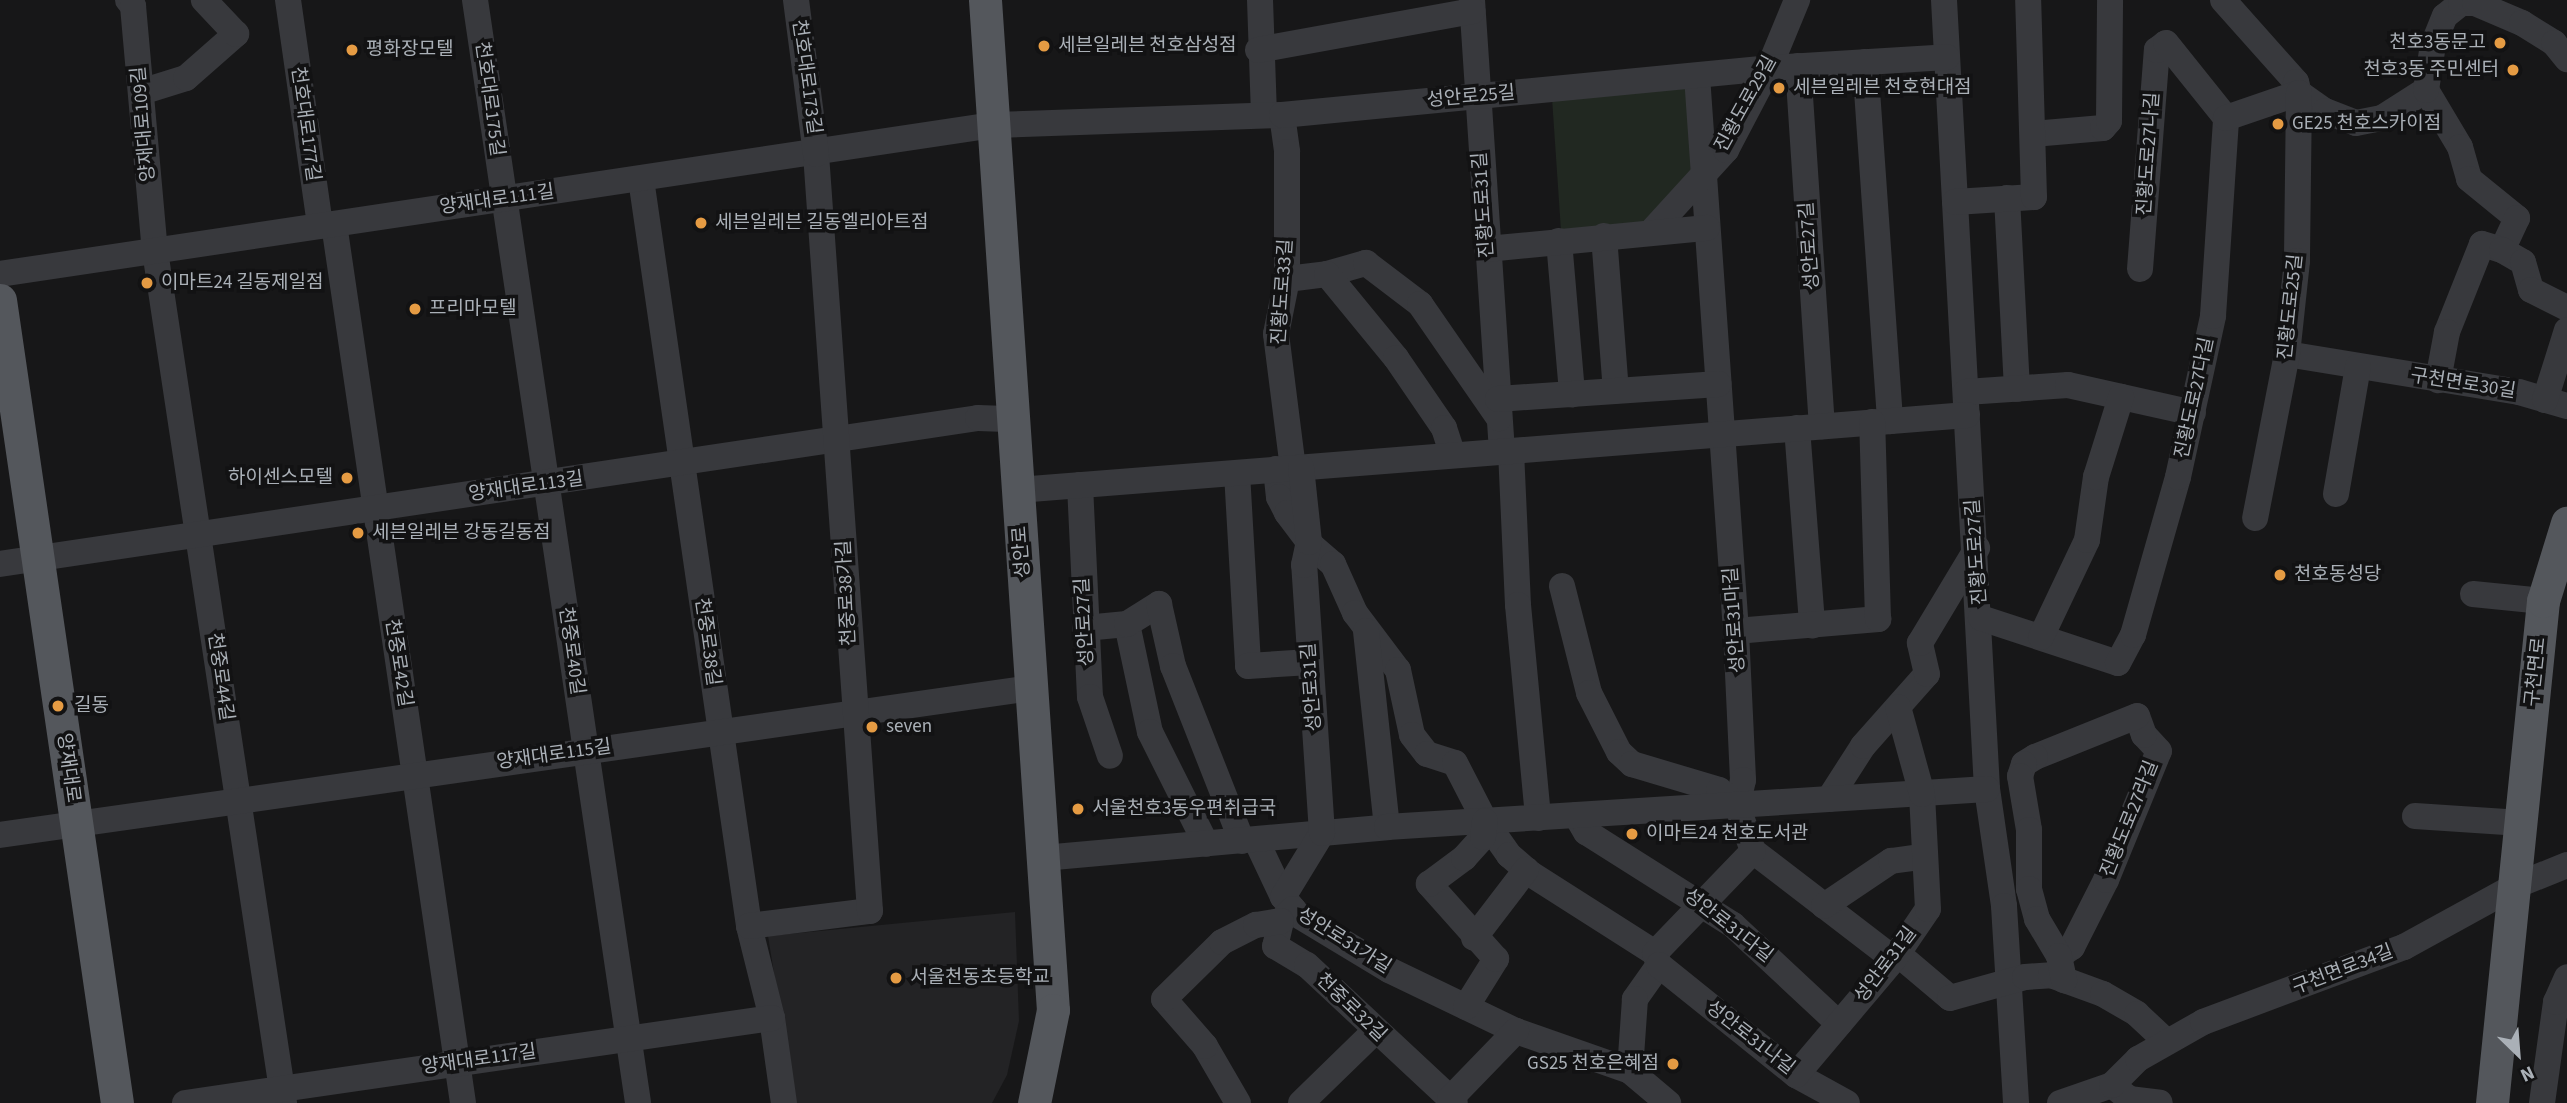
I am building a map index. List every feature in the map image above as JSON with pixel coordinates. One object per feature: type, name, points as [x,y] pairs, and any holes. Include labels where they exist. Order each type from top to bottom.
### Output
[{"type":"main road","name":"성안로","points":[[985,0],[1053,1010],[1034,1103]]},
{"type":"main road","name":"양재대로","points":[[0,300],[10,434],[38,558],[117,1103]]},
{"type":"main road","name":"구천면로","points":[[2492,1103],[2543,601],[2567,523]]},
{"type":"street","name":"양재대로109길","points":[[128,0],[133,6],[155,251]]},
{"type":"street","points":[[141,92],[186,78],[236,34],[204,0]]},
{"type":"street","name":"천호대로177길","points":[[270,0],[289,11],[327,225]]},
{"type":"street","name":"천호대로175길","points":[[475,0],[504,198]]},
{"type":"street","name":"천호대로173길","points":[[796,0],[816,154]]},
{"type":"street","name":"진황도로33길","points":[[1260,0],[1258,50],[1273,115],[1287,152],[1287,279],[1276,334],[1290,468]]},
{"type":"street","name":"진황도로29길","points":[[1652,231],[1703,171],[1726,150],[1769,68],[1797,0]]},
{"type":"street","name":"진황도로27길","points":[[1944,0],[1990,799],[2010,982],[2016,1103]]},
{"type":"street","points":[[1955,202],[2034,197],[2028,0]]},
{"type":"street","points":[[2034,134],[2103,128],[2109,121],[2110,0]]},
{"type":"street","points":[[2223,0],[2296,82],[2299,93]]},
{"type":"street","points":[[2502,250],[2517,218],[2469,179],[2460,147],[2426,90],[2433,45],[2445,16],[2461,3],[2475,3],[2525,12],[2567,59]]},
{"type":"street","name":"진황도로31길","points":[[1258,50],[1472,6],[1475,97],[1499,408],[1506,451],[1538,818]]},
{"type":"street","name":"진황도로27나길","points":[[2140,269],[2157,50],[2166,43],[2227,118]]},
{"type":"street","name":"성안로25길","points":[[994,125],[1273,115],[1769,68],[1947,57]]},
{"type":"street","points":[[1736,631],[1878,619],[1881,421],[1865,62]]},
{"type":"street","name":"성안로27길","points":[[1798,66],[1812,625]]},
{"type":"street","points":[[1697,76],[1721,434]]},
{"type":"street","points":[[2227,118],[2299,93],[2356,123],[2382,118],[2426,90]]},
{"type":"street","name":"진황도로25길","points":[[2255,518],[2287,354],[2297,261],[2299,93]]},
{"type":"street","name":"진황도로27다길","points":[[1981,618],[2118,663],[2133,635],[2193,413],[2213,316],[2227,118]]},
{"type":"street","name":"양재대로111길","points":[[0,274],[816,154],[994,125]]},
{"type":"street","name":"천중로38가길","points":[[749,926],[870,911],[816,154]]},
{"type":"street","name":"천중로38길","points":[[641,179],[749,926],[772,1018],[784,1103]]},
{"type":"street","name":"천중로40길","points":[[504,198],[638,1103]]},
{"type":"street","points":[[2007,198],[2017,389]]},
{"type":"street","name":"천중로42길","points":[[327,225],[375,509],[463,1103]]},
{"type":"street","points":[[1487,249],[1652,231],[1707,228]]},
{"type":"street","points":[[1604,236],[1616,391]]},
{"type":"street","points":[[1559,241],[1572,394]]},
{"type":"street","points":[[2438,380],[2447,332],[2482,244],[2502,250],[2523,262],[2531,290],[2567,308]]},
{"type":"street","name":"천중로44길","points":[[155,251],[200,535],[282,1095]]},
{"type":"street","name":"진황도로31길","points":[[1327,274],[1366,263],[1420,304],[1499,408]]},
{"type":"street","points":[[1287,279],[1327,274],[1396,358],[1444,428],[1453,455]]},
{"type":"street","points":[[2556,403],[2567,330]]},
{"type":"street","name":"구천면로30길","points":[[2287,354],[2556,403]]},
{"type":"street","points":[[2336,494],[2358,367]]},
{"type":"street","points":[[1499,408],[1572,394],[1718,384]]},
{"type":"street","points":[[1018,490],[1881,421],[1966,404],[2017,389],[2068,385],[2193,413]]},
{"type":"street","points":[[2041,637],[2087,540],[2096,477],[2121,397]]},
{"type":"street","name":"양재대로113길","points":[[0,564],[978,418],[1014,419]]},
{"type":"street","name":"성안로31마길","points":[[1721,434],[1736,631],[1743,780],[1737,805]]},
{"type":"street","name":"성안로31길","points":[[1290,468],[1309,542],[1304,565],[1322,832]]},
{"type":"street","points":[[1237,473],[1248,666],[1310,662]]},
{"type":"street","name":"성안로27길","points":[[1080,485],[1090,696],[1110,756]]},
{"type":"street","points":[[1309,542],[1333,564],[1366,631],[1398,670],[1412,735],[1427,754],[1455,763],[1485,821],[1483,837],[1429,884],[1474,938],[1496,959],[1466,1007]]},
{"type":"street","points":[[1829,799],[1863,746],[1927,674],[1920,643],[1977,548]]},
{"type":"street","points":[[1562,586],[1590,693],[1619,752],[1632,764],[1719,790],[1737,805],[1753,851],[1950,998],[2010,982],[2051,975],[2062,968],[2137,1014],[2167,1042]]},
{"type":"street","points":[[2473,594],[2543,601]]},
{"type":"street","points":[[1085,628],[1127,624],[1159,604],[1173,666],[1249,840]]},
{"type":"street","points":[[1127,624],[1150,732],[1206,844]]},
{"type":"street","points":[[1366,631],[1387,827]]},
{"type":"street","name":"양재대로115길","points":[[0,835],[1031,688]]},
{"type":"street","name":"성안로31길","points":[[1796,1075],[1896,957],[1928,909],[1922,794],[1898,707]]},
{"type":"street","name":"진황도로27라길","points":[[2029,889],[2029,830],[2021,799],[2024,764],[2067,742],[2137,716],[2144,734],[2159,751],[2106,880],[2062,968]]},
{"type":"street","points":[[1043,858],[1387,827],[1829,799],[1922,794],[1990,799]]},
{"type":"street","name":"진황도로27라길","points":[[1990,799],[2029,889],[2037,919],[2062,968]]},
{"type":"street","name":"성안로31다길","points":[[1576,815],[1586,832],[1706,904],[1839,1024]]},
{"type":"street","points":[[2415,816],[2521,823]]},
{"type":"street","name":"성안로31나길","points":[[1485,821],[1526,870],[1657,959],[1796,1075],[1847,1103]]},
{"type":"street","points":[[1238,1103],[1205,1046],[1164,999],[1222,942],[1286,909],[1322,832]]},
{"type":"street","name":"성안로31가길","points":[[1249,840],[1286,909],[1389,970],[1466,1007],[1517,1031],[1630,1071],[1668,1103]]},
{"type":"street","points":[[1630,1071],[1635,999],[1657,959],[1753,851]]},
{"type":"street","points":[[1824,906],[1891,861],[1925,856]]},
{"type":"street","name":"구천면로34길","points":[[2060,1103],[2112,1085],[2138,1059],[2203,1022],[2404,947],[2515,886],[2567,865]]},
{"type":"street","points":[[1474,938],[1526,870]]},
{"type":"street","name":"천중로32길","points":[[1286,909],[1275,946],[1307,965],[1374,1032],[1453,1101]]},
{"type":"street","points":[[2542,1103],[2559,1030],[2567,977]]},
{"type":"street","name":"양재대로117길","points":[[185,1103],[282,1095],[457,1063],[772,1018]]},
{"type":"street","points":[[1453,1101],[1517,1031]]},
{"type":"street","points":[[1301,1103],[1374,1032]]},
{"type":"street","points":[[2112,1085],[2129,1100],[2160,1103]]},
{"type":"shaded area","points":[[1692,83],[1697,170],[1648,223],[1561,231],[1552,98]]},
{"type":"shaded area","name":"서울천동초등학교","points":[[1015,912],[1019,1021],[1007,1075],[992,1103],[795,1103],[768,936]]},
{"type":"place","name":"천호3동문고","points":[[2500,43]]},
{"type":"place","name":"세븐일레븐 천호삼성점","points":[[1044,46]]},
{"type":"place","name":"평화장모텔","points":[[352,50]]},
{"type":"place","name":"천호3동 주민센터","points":[[2513,70]]},
{"type":"place","name":"세븐일레븐 천호현대점","points":[[1779,88]]},
{"type":"place","name":"GE25 천호스카이점","points":[[2278,124]]},
{"type":"place","name":"세븐일레븐 길동엘리아트점","points":[[701,223]]},
{"type":"place","name":"이마트24 길동제일점","points":[[147,283]]},
{"type":"place","name":"프리마모텔","points":[[415,309]]},
{"type":"place","name":"하이센스모텔","points":[[347,478]]},
{"type":"place","name":"세븐일레븐 강동길동점","points":[[358,533]]},
{"type":"place","name":"천호동성당","points":[[2280,575]]},
{"type":"place","name":"길동","points":[[58,706]]},
{"type":"place","name":"seven","points":[[872,727]]},
{"type":"place","name":"서울천호3동우편취급국","points":[[1078,809]]},
{"type":"place","name":"이마트24 천호도서관","points":[[1632,834]]},
{"type":"place","name":"서울천동초등학교","points":[[896,978]]},
{"type":"place","name":"GS25 천호은혜점","points":[[1673,1064]]}]
